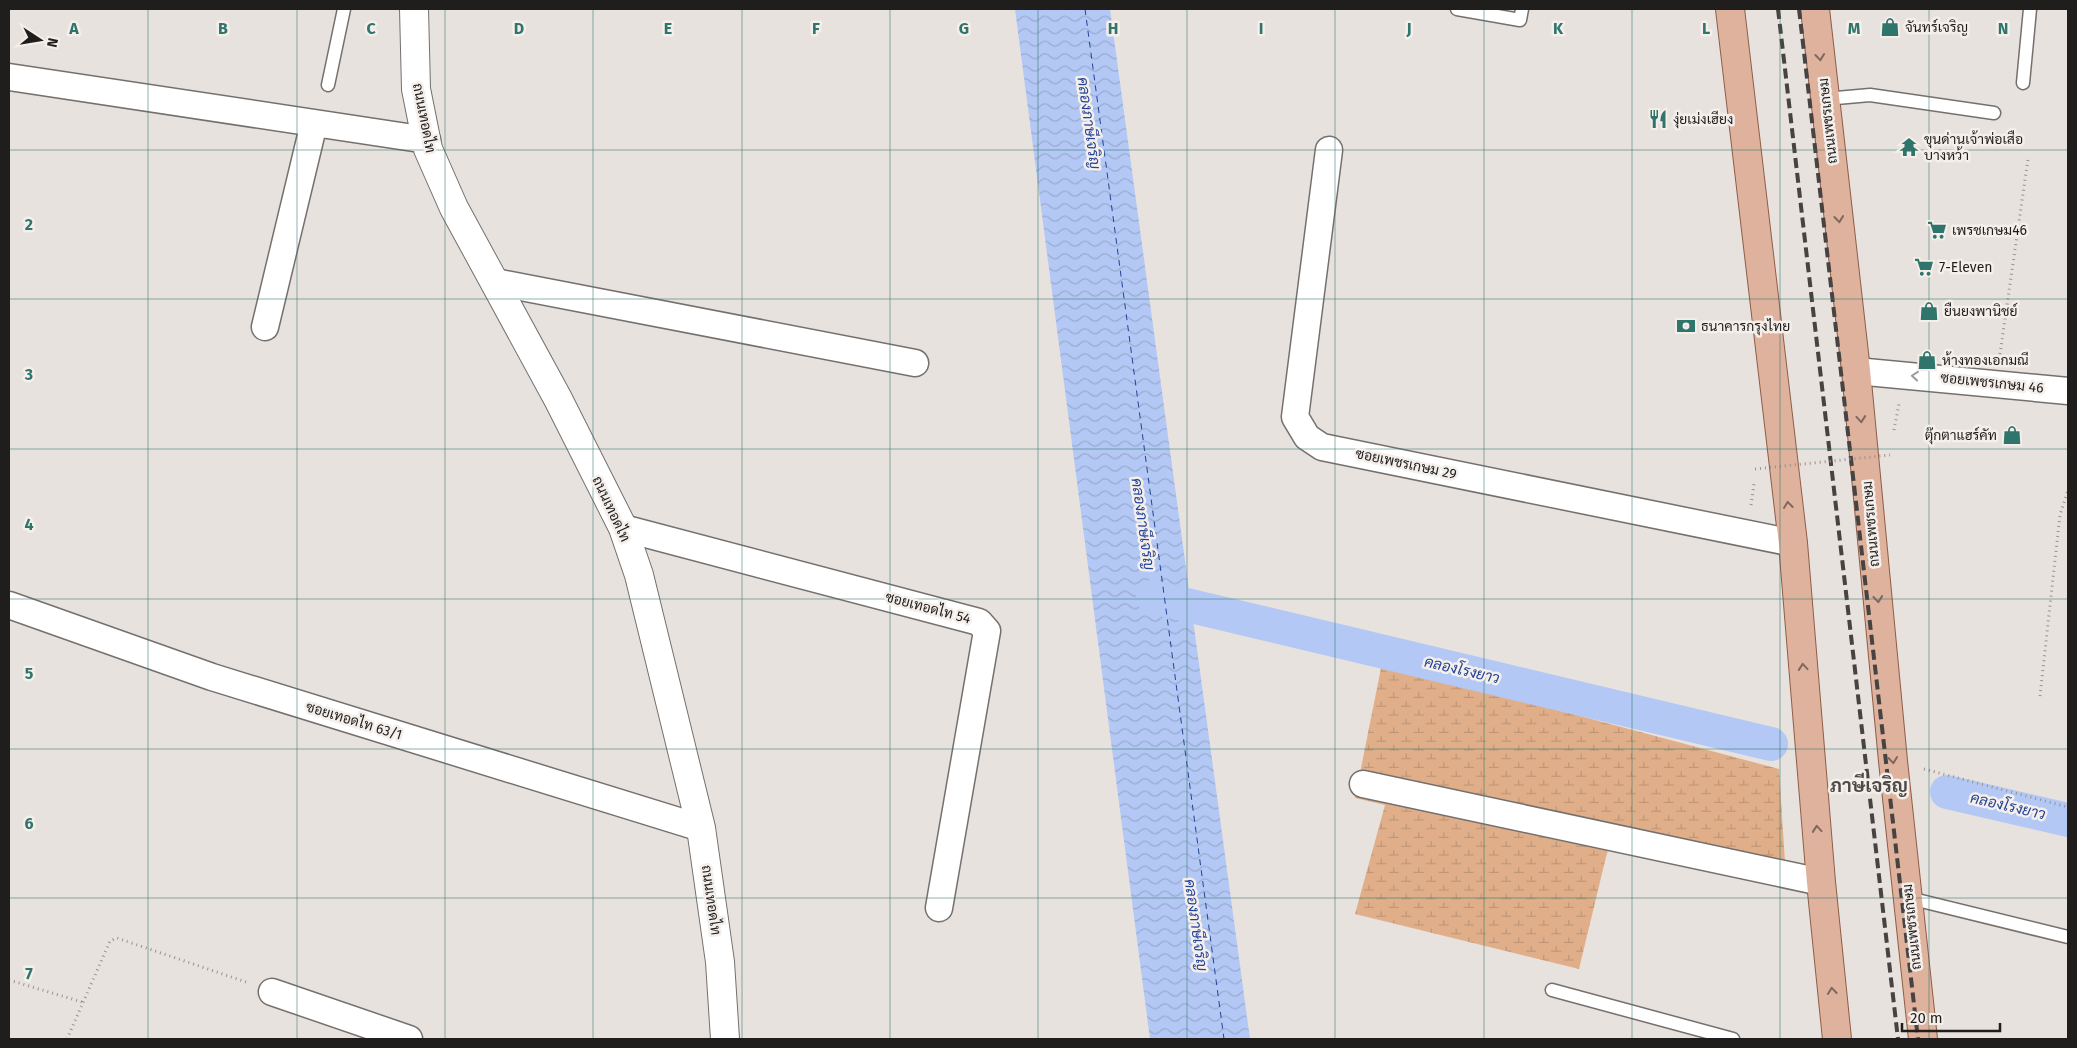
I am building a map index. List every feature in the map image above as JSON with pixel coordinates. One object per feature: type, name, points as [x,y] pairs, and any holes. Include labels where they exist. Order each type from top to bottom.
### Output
[{"type":"main road","name":"ถนนเทอดไท","points":[[414,9],[416,89],[428,149],[454,208],[558,399],[622,528],[641,584],[701,828],[720,962],[725,1039]]},
{"type":"main road","points":[[1730,9],[1793,543],[1821,882],[1837,1039]]},
{"type":"main road","name":"ถนนเพชรเกษม","points":[[1815,9],[1856,371],[1893,761],[1923,1039]]},
{"type":"street","points":[[9,77],[426,140]]},
{"type":"street","points":[[265,327],[314,123]]},
{"type":"street","name":"ซอยเพชรเกษม 29","points":[[1329,150],[1295,417],[1308,437],[1322,447],[1793,543]]},
{"type":"street","points":[[495,282],[914,363]]},
{"type":"street","name":"ซอยเพชรเกษม 46","points":[[1856,371],[2068,391]]},
{"type":"street","name":"ซอยเทอดไท 54","points":[[622,528],[979,622],[987,631],[939,908]]},
{"type":"street","name":"ซอยเทอดไท 63/1","points":[[9,605],[212,676],[701,828]]},
{"type":"street","points":[[1363,784],[1821,882]]},
{"type":"street","points":[[272,992],[409,1039]]},
{"type":"lane","points":[[328,85],[344,9]]},
{"type":"lane","points":[[1456,9],[1520,20],[1522,9]]},
{"type":"lane","points":[[2023,83],[2030,9]]},
{"type":"lane","points":[[1825,99],[1870,95],[1994,113]]},
{"type":"lane","points":[[1909,898],[2068,937]]},
{"type":"lane","points":[[1552,990],[1733,1039]]},
{"type":"path","points":[[1996,383],[2028,160]]},
{"type":"path","points":[[1750,512],[1756,469],[1890,456]]},
{"type":"path","points":[[2040,696],[2060,515],[2068,490]]},
{"type":"path","points":[[1893,761],[2068,807]]},
{"type":"path","points":[[67,1039],[110,941],[117,938],[272,992]]},
{"type":"path","points":[[9,980],[82,1002]]},
{"type":"green space","points":[[1382,663],[1779,769],[1785,862],[1615,829],[1606,857],[1579,969],[1355,914],[1385,805],[1355,798]]},
{"type":"water","name":"คลองภาษีเจริญ","points":[[1015,9],[1110,9],[1250,1039],[1150,1039]]},
{"type":"waterway","name":"คลองโรงยาว","points":[[1153,597],[1771,744]]},
{"type":"waterway","name":"คลองโรงยาว","points":[[1947,792],[2068,820]]},
{"type":"ferry route","points":[[1085,9],[1224,1039]]},
{"type":"railway","points":[[1778,9],[1898,1039]]},
{"type":"railway","points":[[1799,9],[1918,1039]]},
{"type":"place","name":"จันทร์เจริญ","points":[[1890,27]]},
{"type":"place","name":"งุ่ยเม่งเฮียง","points":[[1658,119]]},
{"type":"place","name":"ขุนด่านเจ้าพ่อเสือ บางหว้า","points":[[1909,147]]},
{"type":"place","name":"เพรชเกษม46","points":[[1937,230]]},
{"type":"place","name":"7-Eleven","points":[[1924,267]]},
{"type":"place","name":"ยืนยงพานิชย์","points":[[1929,311]]},
{"type":"place","name":"ธนาคารกรุงไทย","points":[[1686,326]]},
{"type":"place","name":"ห้างทองเอกมณี","points":[[1927,360]]},
{"type":"place","name":"ตุ๊กตาแฮร์คัท","points":[[2012,435]]},
{"type":"district","name":"ภาษีเจริญ","points":[[1869,785]]}]
